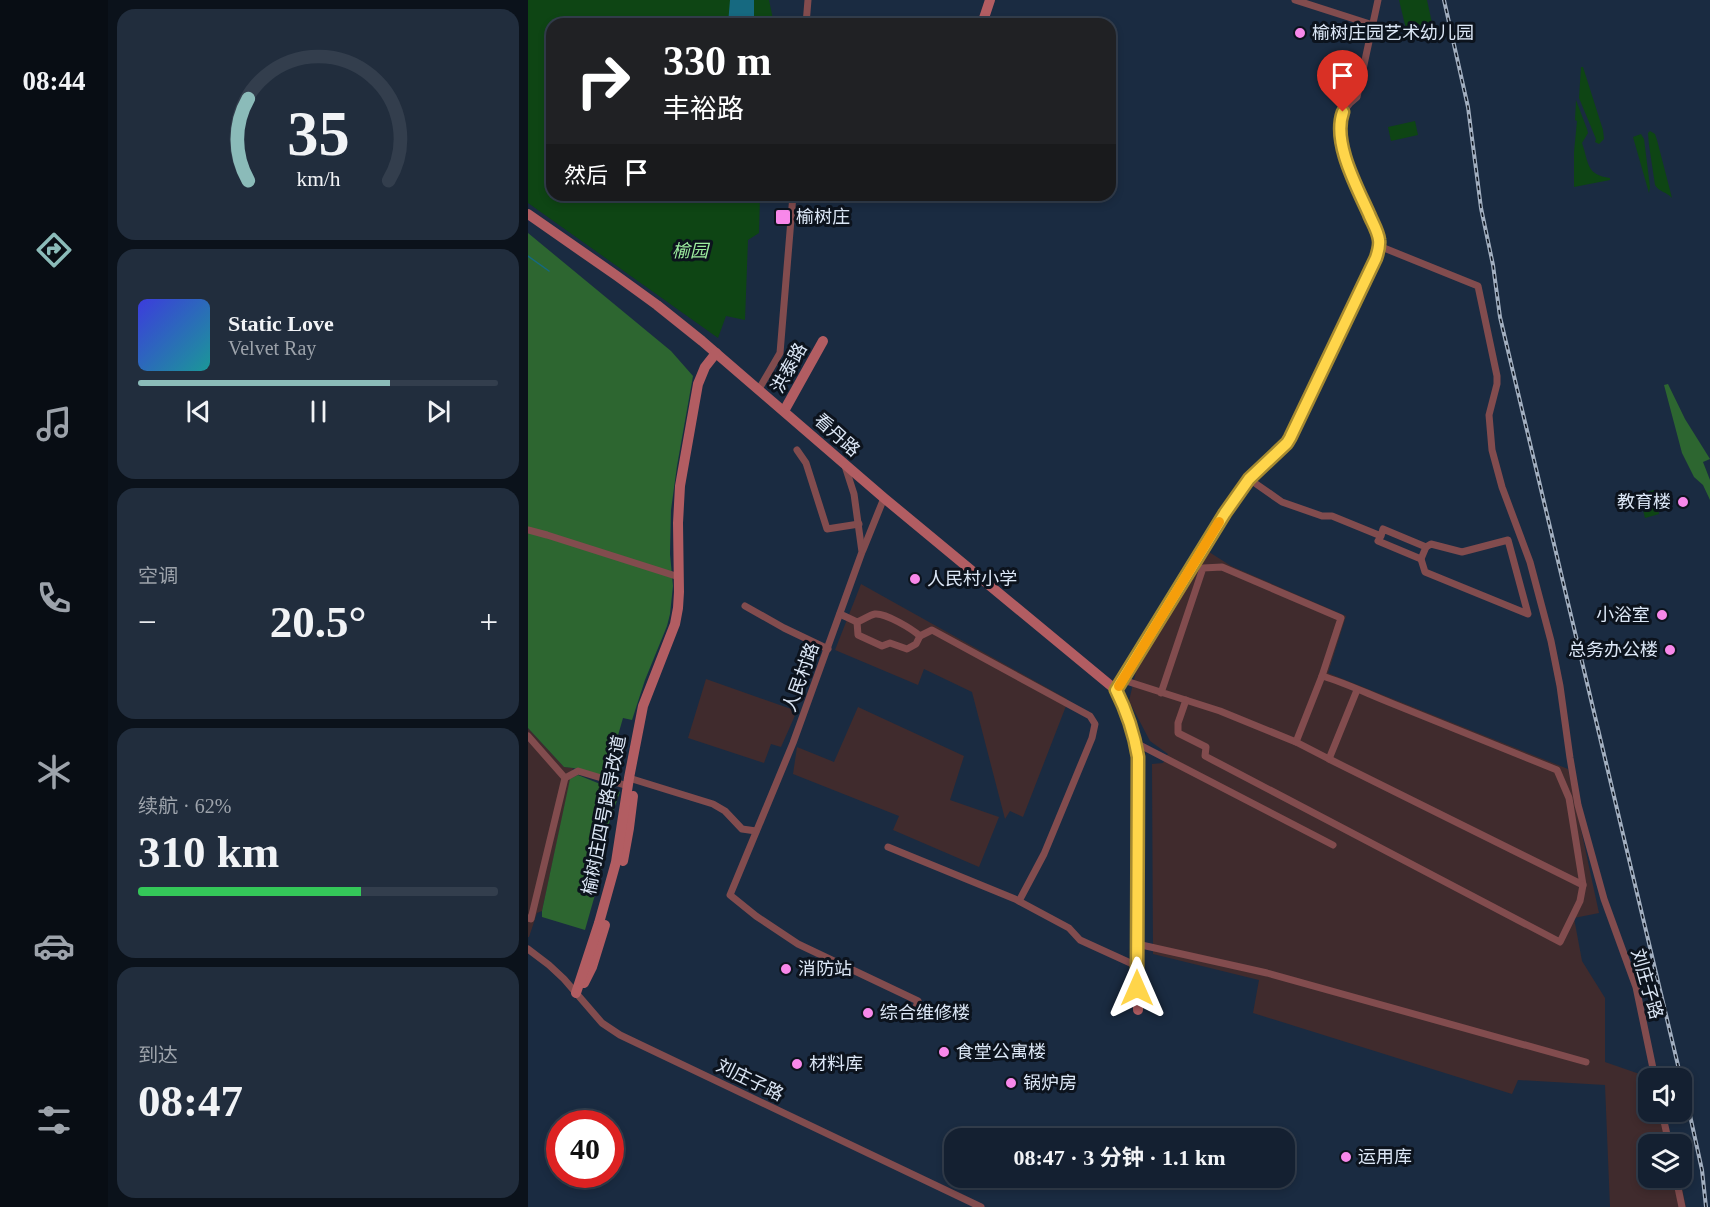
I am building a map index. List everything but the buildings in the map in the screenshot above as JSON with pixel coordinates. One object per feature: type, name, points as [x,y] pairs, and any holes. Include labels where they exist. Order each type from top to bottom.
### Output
[{"type":"street","points":[[806,18],[808,0]]},
{"type":"street","points":[[984,18],[990,0]]},
{"type":"street","points":[[1295,0],[1373,26]]},
{"type":"street","points":[[1137,1010],[1139,772],[1136,743],[1125,707],[1116,690],[1209,538],[1249,479],[1287,443],[1376,258],[1379,246],[1377,233],[1344,153],[1340,119],[1346,108],[1357,97],[1378,0]]},
{"type":"street","points":[[759,389],[780,353],[792,201]]},
{"type":"street","name":"看丹路","points":[[528,214],[657,305],[759,389],[884,498],[1116,690]]},
{"type":"street","name":"刘庄子路","points":[[1379,246],[1478,286],[1497,376],[1489,415],[1492,450],[1502,487],[1530,562],[1551,641],[1578,805],[1604,899],[1636,987],[1653,1068]]},
{"type":"street","name":"洪泰路","points":[[784,411],[823,341]]},
{"type":"street","name":"榆树庄四号路导改道","points":[[576,993],[612,882],[643,706],[675,624],[678,608],[680,486],[698,384],[705,367],[718,355]]},
{"type":"street","name":"榆树庄四号路导改道","points":[[630,781],[647,712],[682,617],[685,587],[683,515],[686,486],[705,384],[718,355]]},
{"type":"street","points":[[797,450],[806,463],[827,530],[859,524]]},
{"type":"street","name":"人民村路","points":[[844,464],[854,494],[862,552],[793,743],[730,895],[756,916],[798,944],[918,1001],[916,1007]]},
{"type":"street","points":[[1249,479],[1282,502],[1322,516],[1332,516],[1381,536]]},
{"type":"street","points":[[862,552],[884,498]]},
{"type":"street","points":[[1421,559],[1378,541],[1383,529],[1426,547]]},
{"type":"street","points":[[528,530],[679,577]]},
{"type":"street","points":[[1508,540],[1528,614],[1425,572],[1421,559],[1426,547],[1431,544],[1462,552],[1508,540]]},
{"type":"street","points":[[1161,693],[1203,568],[1222,567],[1341,618],[1322,676],[1296,742]]},
{"type":"street","points":[[745,606],[784,628],[828,648]]},
{"type":"street","points":[[840,614],[857,622],[878,613],[912,629],[920,636]]},
{"type":"street","points":[[857,622],[858,635],[882,646],[890,643],[907,649],[916,644],[920,636],[932,630],[1090,717],[1095,724],[1092,738],[1044,854],[1019,901]]},
{"type":"street","points":[[1186,700],[1178,723],[1178,733],[1206,747],[1205,756],[1560,942],[1580,902],[1583,885],[1569,798],[1557,770],[1337,680],[1322,676]]},
{"type":"street","points":[[1123,680],[1220,711],[1296,742],[1583,885]]},
{"type":"street","points":[[1329,759],[1357,690]]},
{"type":"street","points":[[528,736],[565,777]]},
{"type":"street","points":[[1136,743],[1333,845]]},
{"type":"street","points":[[565,777],[578,771],[630,781],[713,804],[724,811],[742,829],[756,831]]},
{"type":"street","points":[[528,918],[531,919],[565,777]]},
{"type":"street","points":[[888,848],[1019,901],[1069,928],[1080,940],[1137,966]]},
{"type":"street","points":[[1137,945],[1267,973],[1586,1062]]},
{"type":"street","name":"刘庄子路","points":[[528,950],[549,965],[602,1023],[620,1035],[981,1207]]},
{"type":"street","points":[[1678,1188],[1682,1207]]},
{"type":"shaded area","points":[[1206,550],[1231,566],[1346,616],[1328,673],[1568,769],[1599,913],[1574,918],[1582,961],[1605,998],[1605,1062],[1638,1073],[1638,1122],[1667,1122],[1670,1134],[1638,1134],[1638,1188],[1682,1188],[1686,1207],[1610,1207],[1605,1085],[1518,1080],[1512,1094],[1253,1013],[1259,980],[1153,954],[1152,764],[1163,763],[1168,754],[1150,741],[1129,701],[1136,671]]},
{"type":"shaded area","points":[[861,584],[1067,699],[1023,817],[1010,811],[1005,819],[972,692],[924,669],[918,685],[835,650]]},
{"type":"shaded area","points":[[706,679],[797,711],[781,747],[771,744],[764,763],[688,738]]},
{"type":"shaded area","points":[[858,707],[964,756],[950,800],[999,817],[979,867],[893,830],[899,816],[793,774],[797,747],[834,762]]},
{"type":"shaded area","points":[[528,728],[564,767],[573,768],[542,911],[537,913],[529,937],[528,937]]},
{"type":"green space","name":"榆园","points":[[528,0],[769,0],[773,18],[546,18],[546,201],[760,201],[759,233],[748,240],[745,320],[726,316],[718,338],[528,203]]},
{"type":"green space","points":[[1399,0],[1427,0],[1432,23],[1406,29]]},
{"type":"green space","points":[[1581,67],[1583,67],[1603,130],[1604,139],[1599,144],[1595,142],[1596,139],[1579,98]]},
{"type":"green space","points":[[1576,100],[1588,133],[1582,143],[1590,167],[1596,174],[1610,178],[1610,180],[1574,187],[1577,121],[1575,120]]},
{"type":"green space","points":[[1415,121],[1418,135],[1391,141],[1388,127]]},
{"type":"green space","points":[[1650,131],[1655,134],[1657,140],[1672,198],[1655,185],[1649,145],[1648,133]]},
{"type":"green space","points":[[1641,134],[1644,139],[1649,193],[1633,137]]},
{"type":"green space","points":[[528,233],[671,351],[693,376],[671,510],[670,554],[673,586],[670,614],[632,720],[623,718],[606,777],[564,767],[528,728]]},
{"type":"green space","points":[[1668,384],[1685,419],[1710,459],[1703,462],[1710,480],[1710,500],[1703,485],[1694,477],[1682,453],[1664,385]]},
{"type":"green space","points":[[1654,490],[1659,514],[1645,518],[1639,494]]},
{"type":"green space","points":[[578,775],[620,792],[596,860],[602,870],[585,930],[542,917],[570,779]]},
{"type":"water","points":[[730,0],[754,0],[754,18],[728,18]]},
{"type":"waterway","points":[[528,256],[549,271]]},
{"type":"railway","points":[[1444,0],[1468,107],[1481,208],[1493,265],[1500,317],[1679,1068]]},
{"type":"railway","points":[[1691,1122],[1702,1170],[1706,1207]]},
{"type":"slow traffic","points":[[1119,686],[1219,522]]},
{"type":"place","name":"榆树庄园艺术幼儿园","points":[[1300,33]]},
{"type":"place","name":"榆树庄","points":[[783,217]]},
{"type":"place","name":"教育楼","points":[[1683,502]]},
{"type":"place","name":"人民村小学","points":[[915,579]]},
{"type":"place","name":"小浴室","points":[[1662,615]]},
{"type":"place","name":"总务办公楼","points":[[1670,650]]},
{"type":"place","name":"消防站","points":[[786,969]]},
{"type":"place","name":"综合维修楼","points":[[868,1013]]},
{"type":"place","name":"食堂公寓楼","points":[[944,1052]]},
{"type":"place","name":"材料库","points":[[797,1064]]},
{"type":"place","name":"锅炉房","points":[[1011,1083]]},
{"type":"place","name":"运用库","points":[[1346,1157]]},
{"type":"route","points":[[1137,988],[1138,757],[1131,725],[1116,690],[1225,513],[1249,479],[1287,443],[1376,258],[1379,239],[1344,153],[1340,123],[1343,112]]}]
